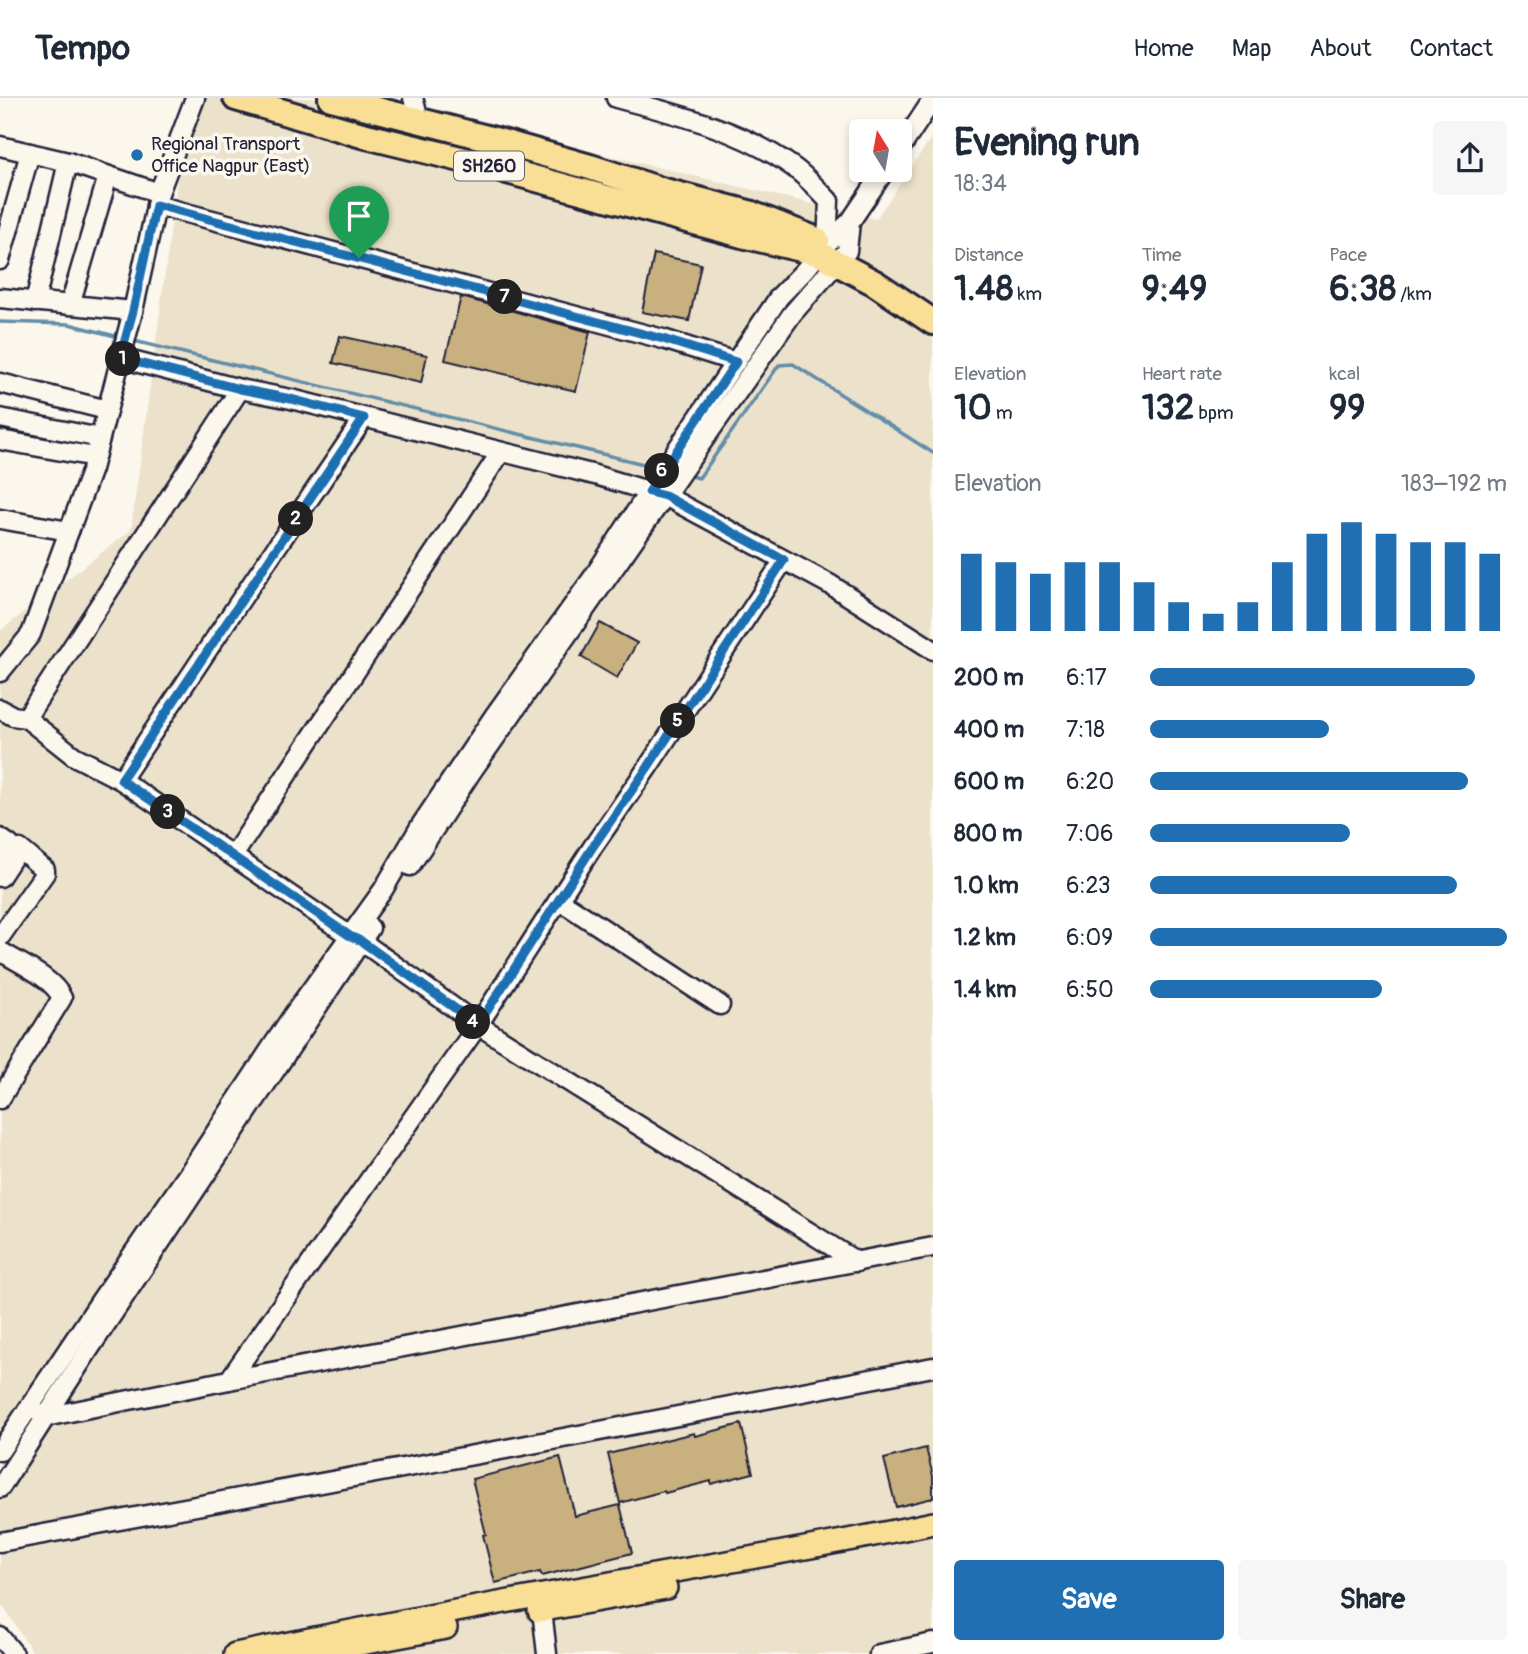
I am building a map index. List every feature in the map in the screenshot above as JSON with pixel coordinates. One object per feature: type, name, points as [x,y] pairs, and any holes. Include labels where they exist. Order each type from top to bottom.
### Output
[{"type":"highway","name":"SH260","points":[[236,98],[362,135],[489,166],[742,235],[832,252],[933,322]]},
{"type":"highway","points":[[331,98],[416,109],[661,190],[749,213],[905,285],[933,304]]},
{"type":"main road","points":[[307,1654],[540,1603],[933,1523]]},
{"type":"main road","points":[[235,1654],[337,1633],[540,1603],[933,1538]]},
{"type":"street","points":[[0,672],[30,634],[96,457],[133,311],[157,199],[195,98]]},
{"type":"street","points":[[616,98],[674,105],[750,141],[794,168],[829,201],[832,252]]},
{"type":"street","points":[[912,131],[933,99]]},
{"type":"street","points":[[0,146],[68,162],[108,176],[157,199],[649,335],[736,362]]},
{"type":"street","points":[[0,260],[30,153]]},
{"type":"street","points":[[35,302],[68,162]]},
{"type":"street","points":[[70,305],[108,176]]},
{"type":"street","points":[[657,494],[792,314],[878,182]]},
{"type":"street","points":[[0,1488],[37,1413],[657,494],[736,362],[779,298],[805,270],[832,252]]},
{"type":"street","points":[[0,298],[133,311]]},
{"type":"street","points":[[120,358],[595,475],[657,494],[831,585],[933,650]]},
{"type":"street","points":[[0,383],[107,410]]},
{"type":"street","points":[[26,718],[240,389]]},
{"type":"street","points":[[0,418],[100,439]]},
{"type":"street","points":[[121,780],[364,418]]},
{"type":"street","points":[[0,440],[96,457]]},
{"type":"street","points":[[233,856],[501,452]]},
{"type":"street","points":[[0,519],[69,531]]},
{"type":"street","points":[[229,1380],[478,1025],[784,560]]},
{"type":"street","points":[[0,709],[13,716],[26,718],[74,756],[121,780],[478,1025],[857,1262]]},
{"type":"street","points":[[0,838],[11,848],[0,866]]},
{"type":"street","points":[[0,877],[20,849],[45,870],[0,937]]},
{"type":"street","points":[[559,900],[720,1005]]},
{"type":"street","points":[[0,951],[48,981],[62,998],[0,1099]]},
{"type":"street","points":[[0,1451],[37,1413],[229,1380],[933,1247]]},
{"type":"street","points":[[0,1542],[933,1367]]},
{"type":"street","points":[[540,1603],[547,1654]]},
{"type":"street","points":[[0,1637],[14,1654]]},
{"type":"street","points":[[882,1654],[933,1643]]},
{"type":"shaded area","points":[[188,98],[365,98],[876,219],[901,182],[912,182],[912,166],[933,135],[933,1654],[34,1654],[0,1602],[0,631],[131,530]]},
{"type":"building","points":[[654,254],[701,264],[689,321],[642,312]]},
{"type":"building","points":[[461,297],[590,332],[576,391],[445,360]]},
{"type":"building","points":[[340,336],[427,355],[421,383],[333,363]]},
{"type":"building","points":[[600,623],[637,643],[617,678],[581,657]]},
{"type":"building","points":[[741,1424],[753,1473],[620,1503],[608,1454]]},
{"type":"building","points":[[926,1448],[933,1476],[933,1498],[896,1507],[884,1459]]},
{"type":"building","points":[[560,1457],[575,1516],[620,1505],[632,1553],[542,1576],[540,1572],[495,1583],[472,1479]]},
{"type":"waterway","points":[[0,322],[69,324],[119,337]]},
{"type":"waterway","points":[[130,340],[656,467]]},
{"type":"waterway","points":[[688,475],[699,478],[779,365],[793,364],[933,453]]},
{"type":"place","name":"Regional Transport Office Nagpur (East)","points":[[137,155]]},
{"type":"route","points":[[156,205],[359,258],[663,339],[736,362],[649,492],[665,496],[784,560],[478,1025],[361,941],[121,780],[364,418],[120,358],[156,205]]}]
